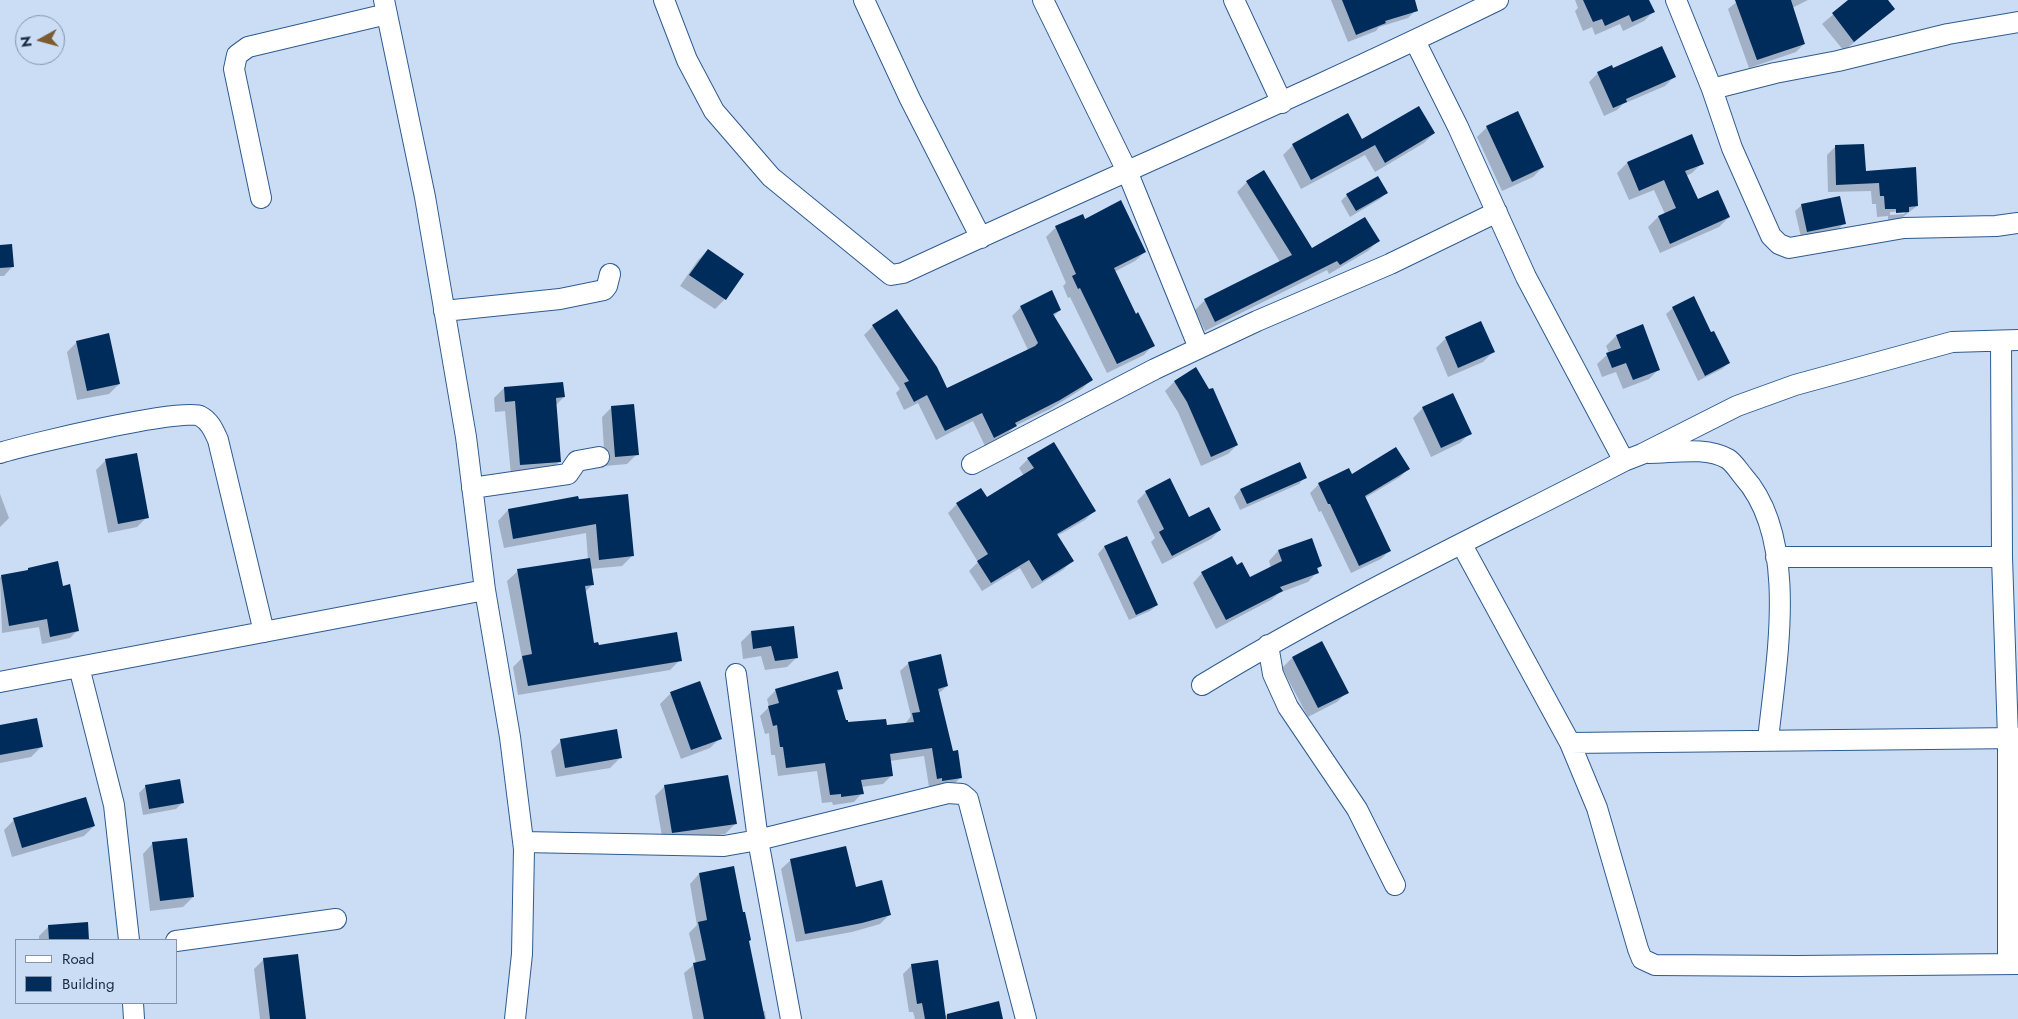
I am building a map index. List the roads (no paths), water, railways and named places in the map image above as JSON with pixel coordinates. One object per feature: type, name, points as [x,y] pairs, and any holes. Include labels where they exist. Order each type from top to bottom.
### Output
[{"type":"street","points":[[664,0],[687,60],[714,112],[771,177],[891,275],[903,273],[1282,103],[1498,0]]},
{"type":"street","points":[[864,0],[910,99],[980,238]]},
{"type":"street","points":[[1043,0],[1127,171],[1199,348]]},
{"type":"street","points":[[1234,0],[1282,103]]},
{"type":"street","points":[[1676,0],[1712,89],[1736,156],[1771,236],[1779,244],[1789,248],[1904,228],[1996,226],[2018,223]]},
{"type":"street","points":[[261,198],[234,69],[237,56],[248,47],[385,7],[425,197],[466,437],[485,590],[510,737],[523,842],[522,954],[515,1019]]},
{"type":"street","points":[[1712,89],[1948,34],[2018,22]]},
{"type":"street","points":[[1415,41],[1458,127],[1526,277],[1633,457]]},
{"type":"street","points":[[972,464],[1155,369],[1390,264],[1497,212]]},
{"type":"street","points":[[444,311],[560,299],[604,290],[610,274]]},
{"type":"street","points":[[1202,685],[1268,645],[1462,544],[1737,406],[1794,384],[1952,342],[2010,340],[2002,557],[2013,738],[2013,964],[1655,965],[1642,959],[1598,808],[1570,743],[1462,544]]},
{"type":"street","points":[[0,453],[85,432],[180,414],[200,415],[210,424],[218,440],[264,632]]},
{"type":"street","points":[[1633,457],[1702,452],[1718,455],[1729,460],[1749,483],[1765,510],[1780,576],[1778,646],[1768,740]]},
{"type":"street","points":[[472,488],[568,474],[577,461],[599,457]]},
{"type":"street","points":[[1776,557],[2002,557]]},
{"type":"street","points":[[0,682],[485,590]]},
{"type":"street","points":[[1268,645],[1273,674],[1288,707],[1357,809],[1395,885]]},
{"type":"street","points":[[79,667],[114,805],[129,939]]},
{"type":"street","points":[[736,674],[758,840],[791,1019]]},
{"type":"street","points":[[1570,743],[2013,738]]},
{"type":"street","points":[[523,842],[724,846],[758,840],[948,793],[962,794],[968,799],[1026,1019]]},
{"type":"street","points":[[178,942],[336,919]]},
{"type":"street","points":[[133,1004],[134,1019]]}]
